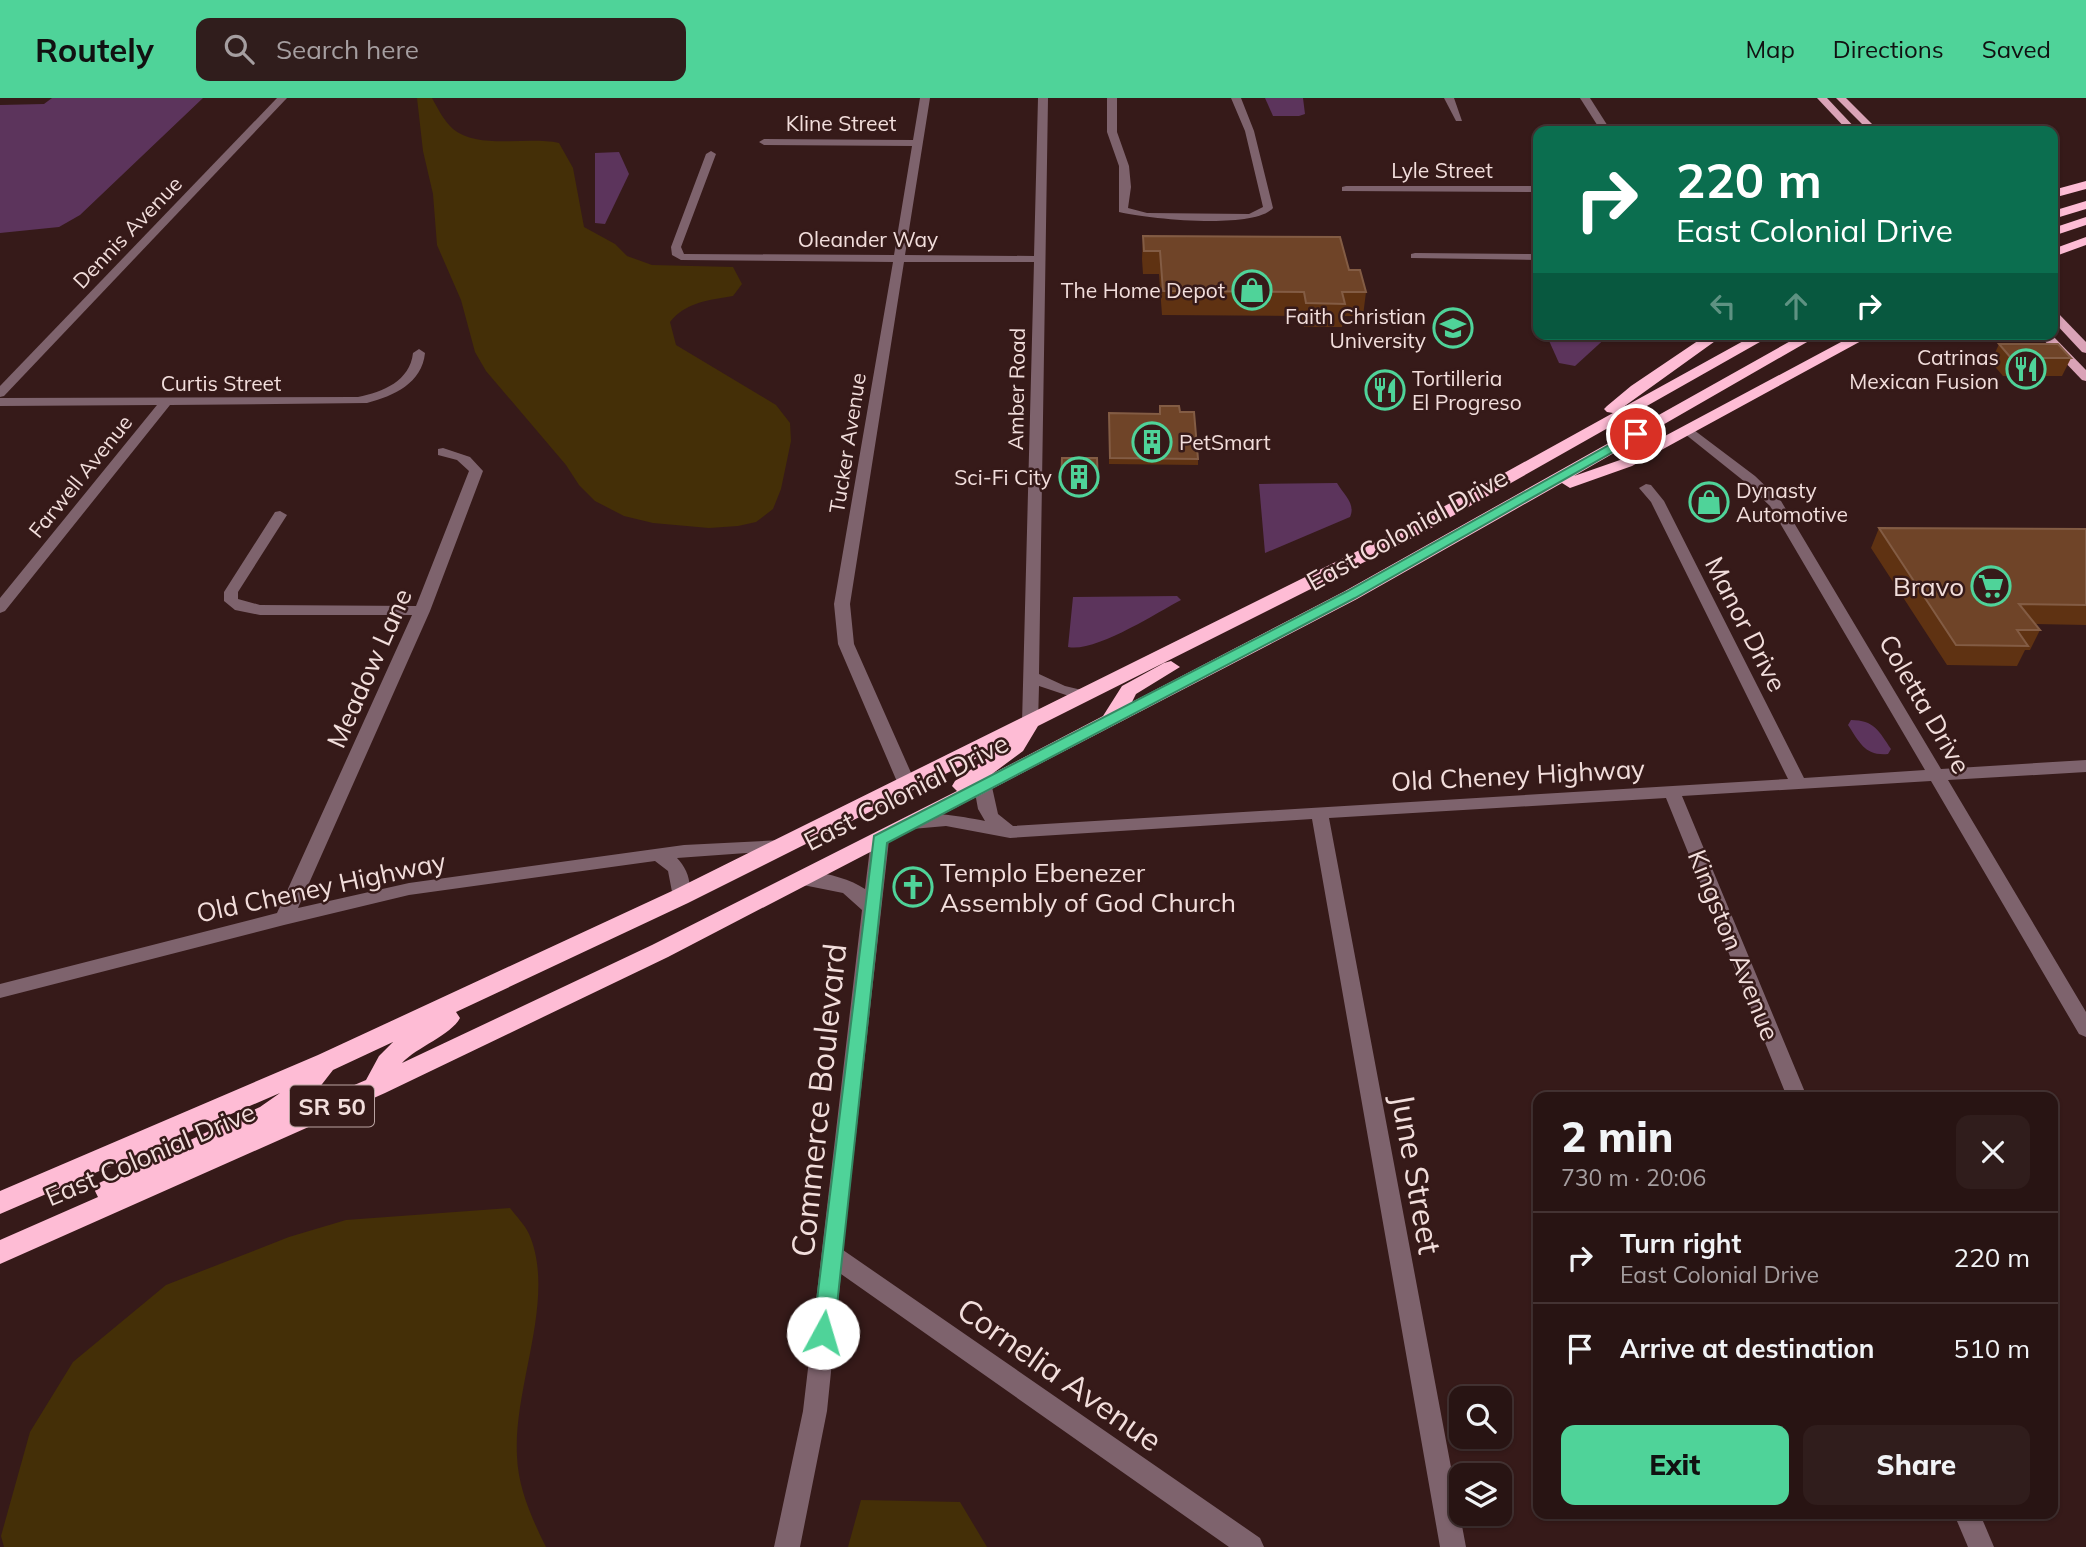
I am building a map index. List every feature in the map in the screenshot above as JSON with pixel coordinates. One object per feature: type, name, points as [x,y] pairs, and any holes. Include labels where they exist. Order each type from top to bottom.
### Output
[{"type":"highway","points":[[2058,193],[2086,185]]},
{"type":"highway","points":[[2058,213],[2086,205]]},
{"type":"highway","points":[[2058,241],[2086,221]]},
{"type":"highway","points":[[2058,243],[2086,240]]},
{"type":"highway","points":[[1569,443],[1636,389],[1709,340]]},
{"type":"highway","name":"East Colonial Drive","points":[[0,1203],[327,1062],[784,846],[1420,527],[1757,340]]},
{"type":"highway","name":"East Colonial Drive","points":[[0,1252],[376,1086],[660,951],[983,788],[1351,595],[1803,340]]},
{"type":"highway","points":[[1518,501],[1626,463],[1856,340]]},
{"type":"highway","points":[[1351,595],[1403,550],[1420,527]]},
{"type":"highway","points":[[1111,719],[1129,690],[1241,629],[1244,625],[1241,617]]},
{"type":"highway","points":[[908,825],[1016,746],[1030,723]]},
{"type":"highway","points":[[376,1086],[381,1068],[397,1051],[515,975]]},
{"type":"highway","points":[[101,1208],[103,1196],[113,1187],[269,1114],[303,1090],[327,1062]]},
{"type":"main road","points":[[1822,98],[1848,126]]},
{"type":"main road","points":[[1841,98],[1869,126]]},
{"type":"main road","points":[[2058,319],[2086,349]]},
{"type":"main road","points":[[2050,340],[2086,377]]},
{"type":"street","name":"Dennis Avenue","points":[[0,393],[282,98]]},
{"type":"street","name":"Tucker Avenue","points":[[906,784],[846,645],[842,625],[844,593],[925,98]]},
{"type":"street","name":"Amber Road","points":[[1030,723],[1044,98]]},
{"type":"street","points":[[1112,98],[1112,132],[1124,166],[1126,187],[1123,210],[1147,216],[1250,217],[1263,214],[1268,208],[1264,182],[1249,136],[1243,104],[1236,98]]},
{"type":"street","points":[[1449,98],[1459,119]]},
{"type":"street","points":[[1585,98],[1603,126]]},
{"type":"street","name":"Kline Street","points":[[764,142],[918,143]]},
{"type":"street","name":"Oleander Way","points":[[711,154],[676,247],[676,253],[681,257],[1040,259]]},
{"type":"street","name":"Lyle Street","points":[[1346,189],[1533,189]]},
{"type":"street","points":[[1415,256],[1533,257]]},
{"type":"street","name":"Curtis Street","points":[[0,402],[316,403],[374,398],[408,378],[419,360],[419,353]]},
{"type":"street","name":"Farwell Avenue","points":[[2,603],[166,402]]},
{"type":"street","name":"Coletta Drive","points":[[1690,431],[1776,504],[2086,1029]]},
{"type":"street","name":"Meadow Lane","points":[[284,918],[422,611],[476,471],[472,463],[462,456],[443,452]]},
{"type":"street","name":"Manor Drive","points":[[1646,488],[1657,501],[1798,784]]},
{"type":"street","points":[[280,515],[231,592],[230,601],[240,607],[260,610],[422,611]]},
{"type":"street","points":[[1031,677],[1060,690],[1084,696]]},
{"type":"street","name":"Old Cheney Highway","points":[[908,825],[946,820],[967,822],[992,831],[1010,832],[2086,766]]},
{"type":"street","points":[[983,788],[986,812],[995,825],[1010,832]]},
{"type":"street","name":"Kingston Avenue","points":[[1672,792],[1795,1092]]},
{"type":"street","name":"June Street","points":[[1320,812],[1453,1547]]},
{"type":"street","name":"Commerce Boulevard","points":[[787,1547],[815,1411],[880,840]]},
{"type":"street","name":"Old Cheney Highway","points":[[0,991],[284,918],[410,889],[659,855],[784,846]]},
{"type":"street","points":[[659,855],[676,864],[679,870],[680,897]]},
{"type":"street","points":[[803,879],[847,885],[861,894],[871,909]]},
{"type":"street","name":"Cornelia Avenue","points":[[832,1255],[1251,1547]]},
{"type":"street","points":[[1969,1519],[1981,1547]]},
{"type":"shaded area","points":[[52,98],[203,98],[80,215],[59,227],[0,233],[0,105],[44,104]]},
{"type":"shaded area","points":[[417,98],[432,98],[441,115],[453,129],[463,135],[489,141],[559,143],[573,168],[584,227],[615,244],[627,256],[652,265],[733,267],[742,284],[733,296],[691,306],[670,322],[676,345],[776,405],[790,423],[791,441],[781,489],[773,509],[756,522],[738,526],[709,528],[653,523],[624,516],[595,501],[579,485],[566,465],[486,371],[475,352],[461,300],[437,245],[433,194],[423,151]]},
{"type":"shaded area","points":[[1265,98],[1303,98],[1305,114],[1273,116]]},
{"type":"shaded area","points":[[619,152],[629,174],[605,224],[595,223],[595,153]]},
{"type":"shaded area","points":[[1549,340],[1603,340],[1575,366],[1559,363]]},
{"type":"shaded area","points":[[1337,483],[1350,504],[1350,517],[1265,553],[1259,484]]},
{"type":"shaded area","points":[[1177,596],[1181,600],[1125,631],[1094,644],[1068,647],[1073,597]]},
{"type":"shaded area","points":[[1851,720],[1871,724],[1891,749],[1888,754],[1874,753],[1864,747],[1848,725]]},
{"type":"shaded area","points":[[510,1208],[529,1234],[536,1259],[536,1314],[521,1401],[517,1456],[523,1491],[546,1547],[4,1547],[1,1536],[30,1432],[73,1362],[166,1285],[289,1237],[346,1220]]},
{"type":"shaded area","points":[[861,1500],[960,1502],[987,1547],[848,1547]]},
{"type":"building","points":[[1143,236],[1340,237],[1349,270],[1360,270],[1366,292],[1342,292],[1345,304],[1306,303],[1304,292],[1163,291],[1160,251],[1144,251]]},
{"type":"building","points":[[1999,344],[2058,344],[2071,358],[2011,358]]},
{"type":"building","name":"PetSmart","points":[[1160,406],[1179,406],[1180,412],[1194,412],[1198,459],[1110,458],[1109,413],[1160,414]]},
{"type":"building","name":"Sci-Fi City","points":[[1062,458],[1097,458],[1098,483],[1061,482]]},
{"type":"building","name":"Bravo","points":[[1879,528],[2086,529],[2086,605],[2019,604],[2040,630],[2017,630],[2028,646],[1956,645]]},
{"type":"place","name":"The Home Depot","points":[[1252,290]]},
{"type":"place","name":"Faith Christian University","points":[[1453,328]]},
{"type":"place","name":"Catrinas Mexican Fusion","points":[[2026,369]]},
{"type":"place","name":"Tortilleria El Progreso","points":[[1385,390]]},
{"type":"place","name":"PetSmart","points":[[1152,442]]},
{"type":"place","name":"Sci-Fi City","points":[[1079,477]]},
{"type":"place","name":"Dynasty Automotive","points":[[1709,502]]},
{"type":"place","name":"Bravo","points":[[1991,586]]},
{"type":"place","name":"Templo Ebenezer Assembly of God Church","points":[[913,887]]},
{"type":"route","points":[[823,1333],[858,1011],[880,840],[1351,595],[1636,434]]}]
